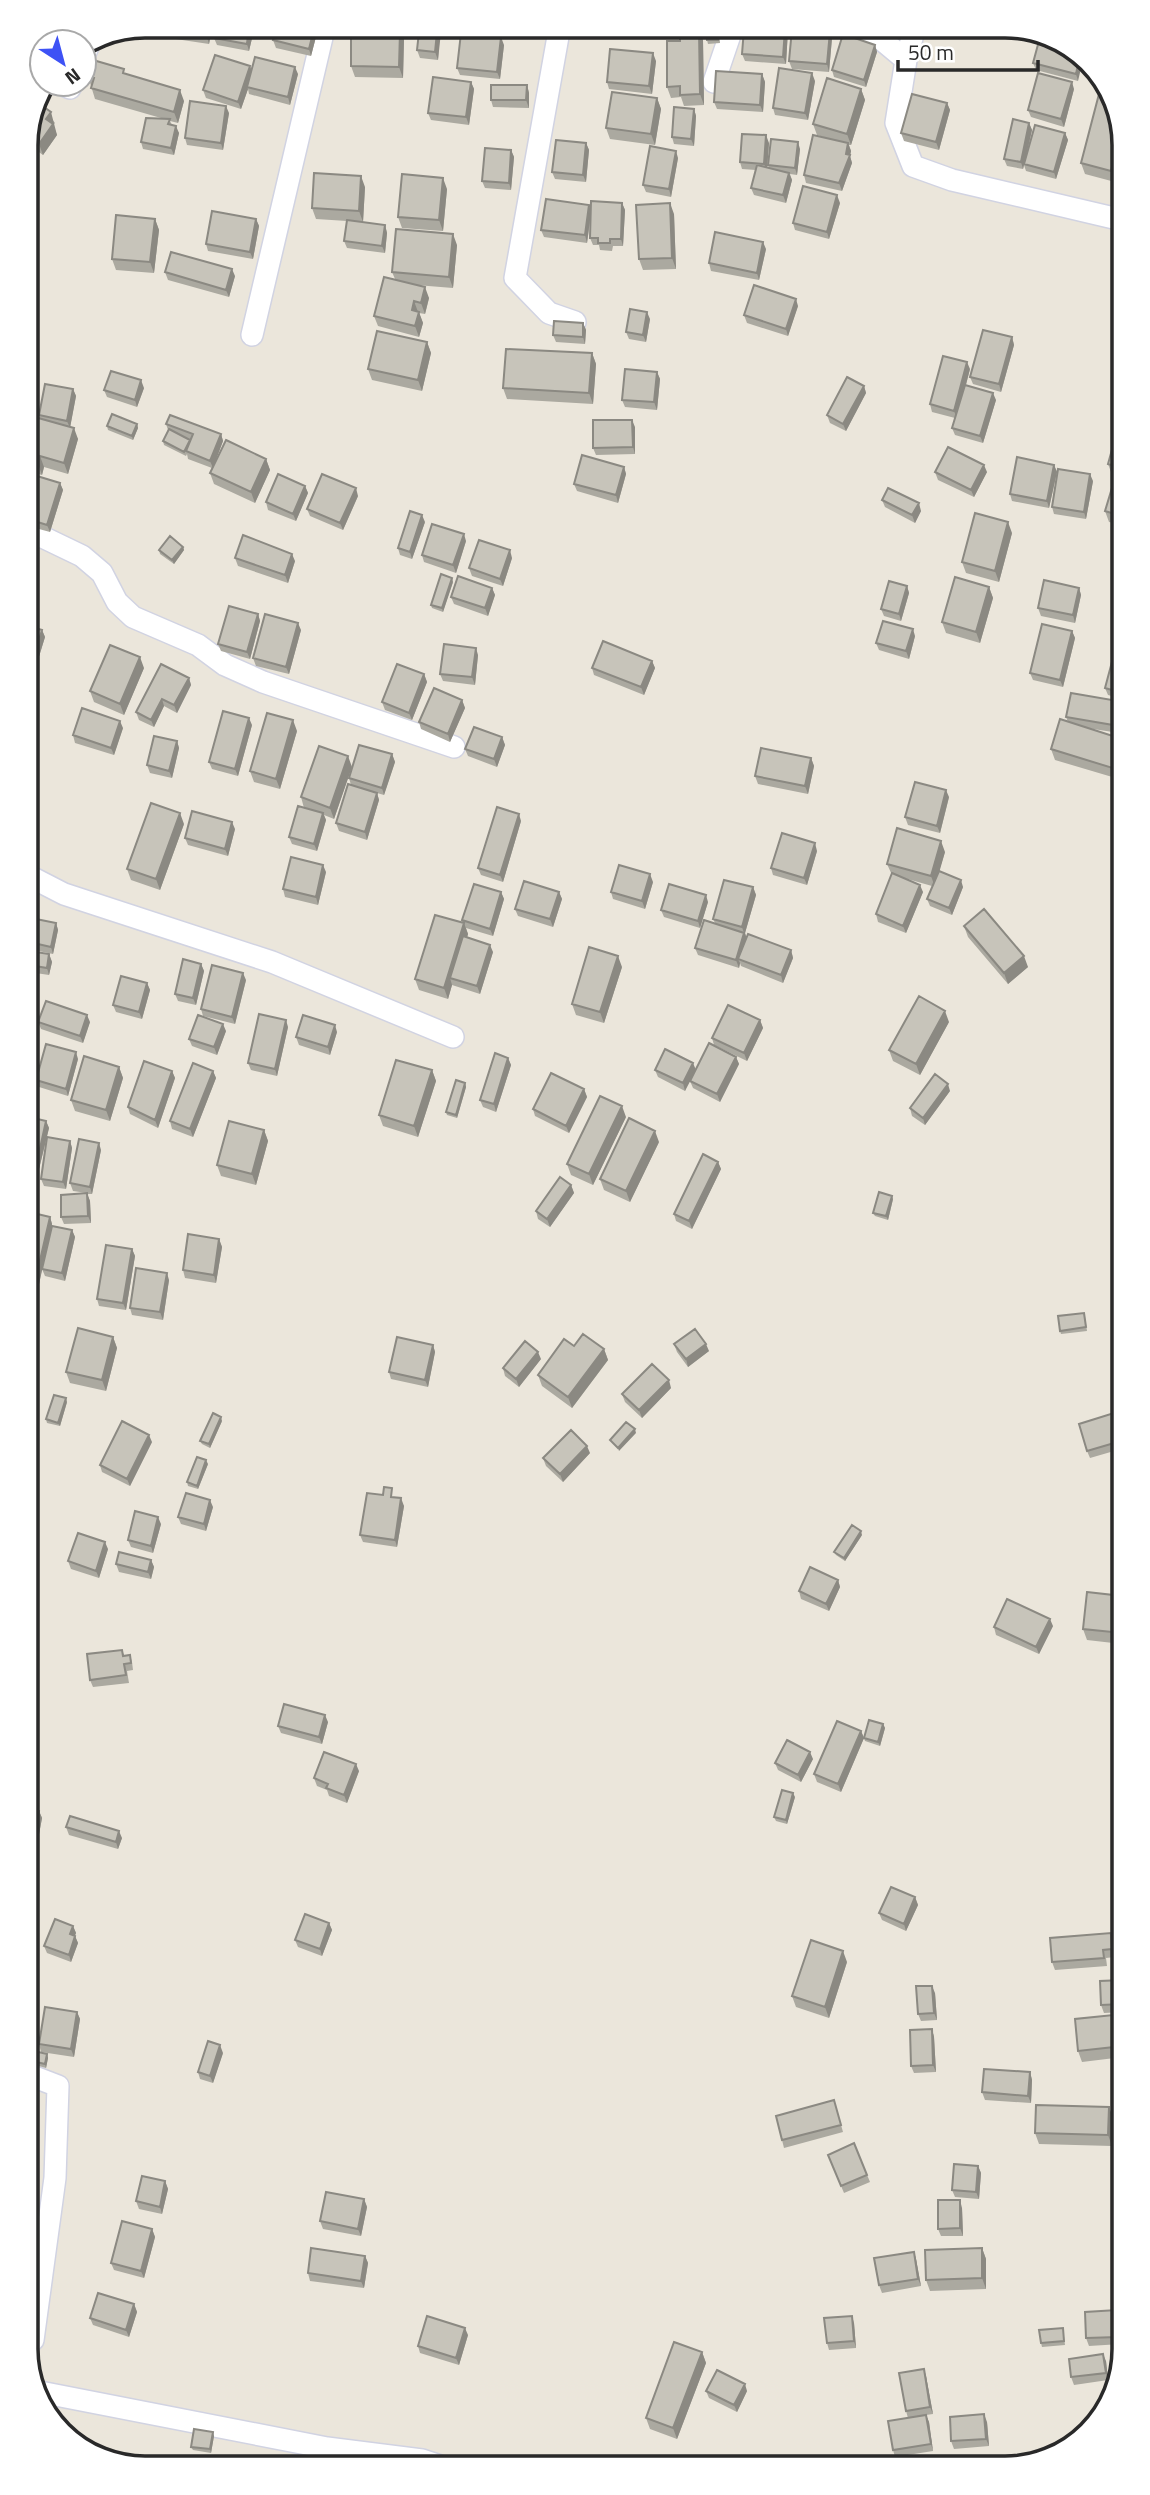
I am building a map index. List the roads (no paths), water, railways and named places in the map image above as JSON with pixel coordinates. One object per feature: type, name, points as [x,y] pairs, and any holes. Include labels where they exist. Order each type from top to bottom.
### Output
[{"type":"street","points":[[252,335],[322,38]]},
{"type":"street","points":[[558,38],[515,278],[549,313],[575,322]]},
{"type":"street","points":[[714,82],[729,39]]},
{"type":"street","points":[[881,39],[906,60]]},
{"type":"street","points":[[912,39],[896,124],[913,166],[952,180],[1112,218]]},
{"type":"street","points":[[39,535],[82,556],[102,573],[117,602],[133,617],[198,645],[225,665],[263,682],[454,747]]},
{"type":"street","points":[[39,881],[64,894],[272,962],[453,1037]]},
{"type":"street","points":[[38,2078],[58,2086],[55,2178],[38,2303]]},
{"type":"street","points":[[48,2394],[327,2448],[390,2456]]}]
